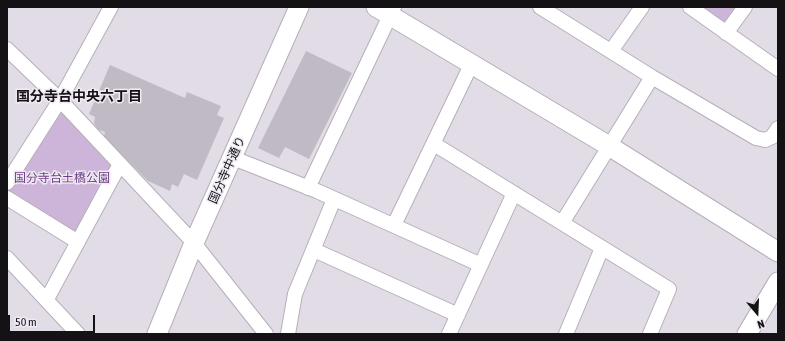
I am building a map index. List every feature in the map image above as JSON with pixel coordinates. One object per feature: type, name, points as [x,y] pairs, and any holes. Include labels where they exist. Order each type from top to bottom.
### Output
[{"type":"street","points":[[7,184],[60,100],[111,7]]},
{"type":"street","name":"国分寺中通り","points":[[156,334],[194,242],[233,158],[299,7]]},
{"type":"street","points":[[540,7],[652,77],[756,138],[764,140],[772,137],[778,128]]},
{"type":"street","points":[[611,51],[642,7]]},
{"type":"street","points":[[690,7],[778,69]]},
{"type":"street","points":[[726,33],[745,7]]},
{"type":"street","points":[[308,188],[387,10],[778,252]]},
{"type":"street","points":[[7,49],[60,100],[194,242],[266,334]]},
{"type":"street","points":[[394,225],[472,63]]},
{"type":"street","points":[[562,223],[652,77]]},
{"type":"street","points":[[434,144],[669,289],[650,334]]},
{"type":"street","points":[[233,158],[334,199],[481,265]]},
{"type":"street","points":[[47,299],[120,164]]},
{"type":"street","points":[[449,334],[514,193]]},
{"type":"street","points":[[7,198],[78,242]]},
{"type":"street","points":[[288,334],[295,294],[334,199]]},
{"type":"street","points":[[566,334],[602,248]]},
{"type":"street","points":[[314,250],[458,315]]},
{"type":"street","points":[[7,258],[47,299],[78,334]]},
{"type":"street","points":[[747,334],[778,282]]},
{"type":"green space","points":[[690,7],[745,7],[726,33]]},
{"type":"green space","name":"国分寺台土橋公園","points":[[62,112],[111,163],[111,170],[77,233],[72,234],[9,195],[8,191],[57,113]]},
{"type":"building","points":[[306,51],[352,73],[309,159],[285,147],[279,158],[258,148]]},
{"type":"building","points":[[110,65],[185,98],[187,92],[221,106],[217,115],[224,118],[197,180],[184,174],[178,187],[172,184],[170,191],[148,181],[104,137],[105,132],[97,129],[94,123],[95,117],[89,114]]},
{"type":"district","name":"国分寺台中央六丁目","points":[[79,97]]}]
